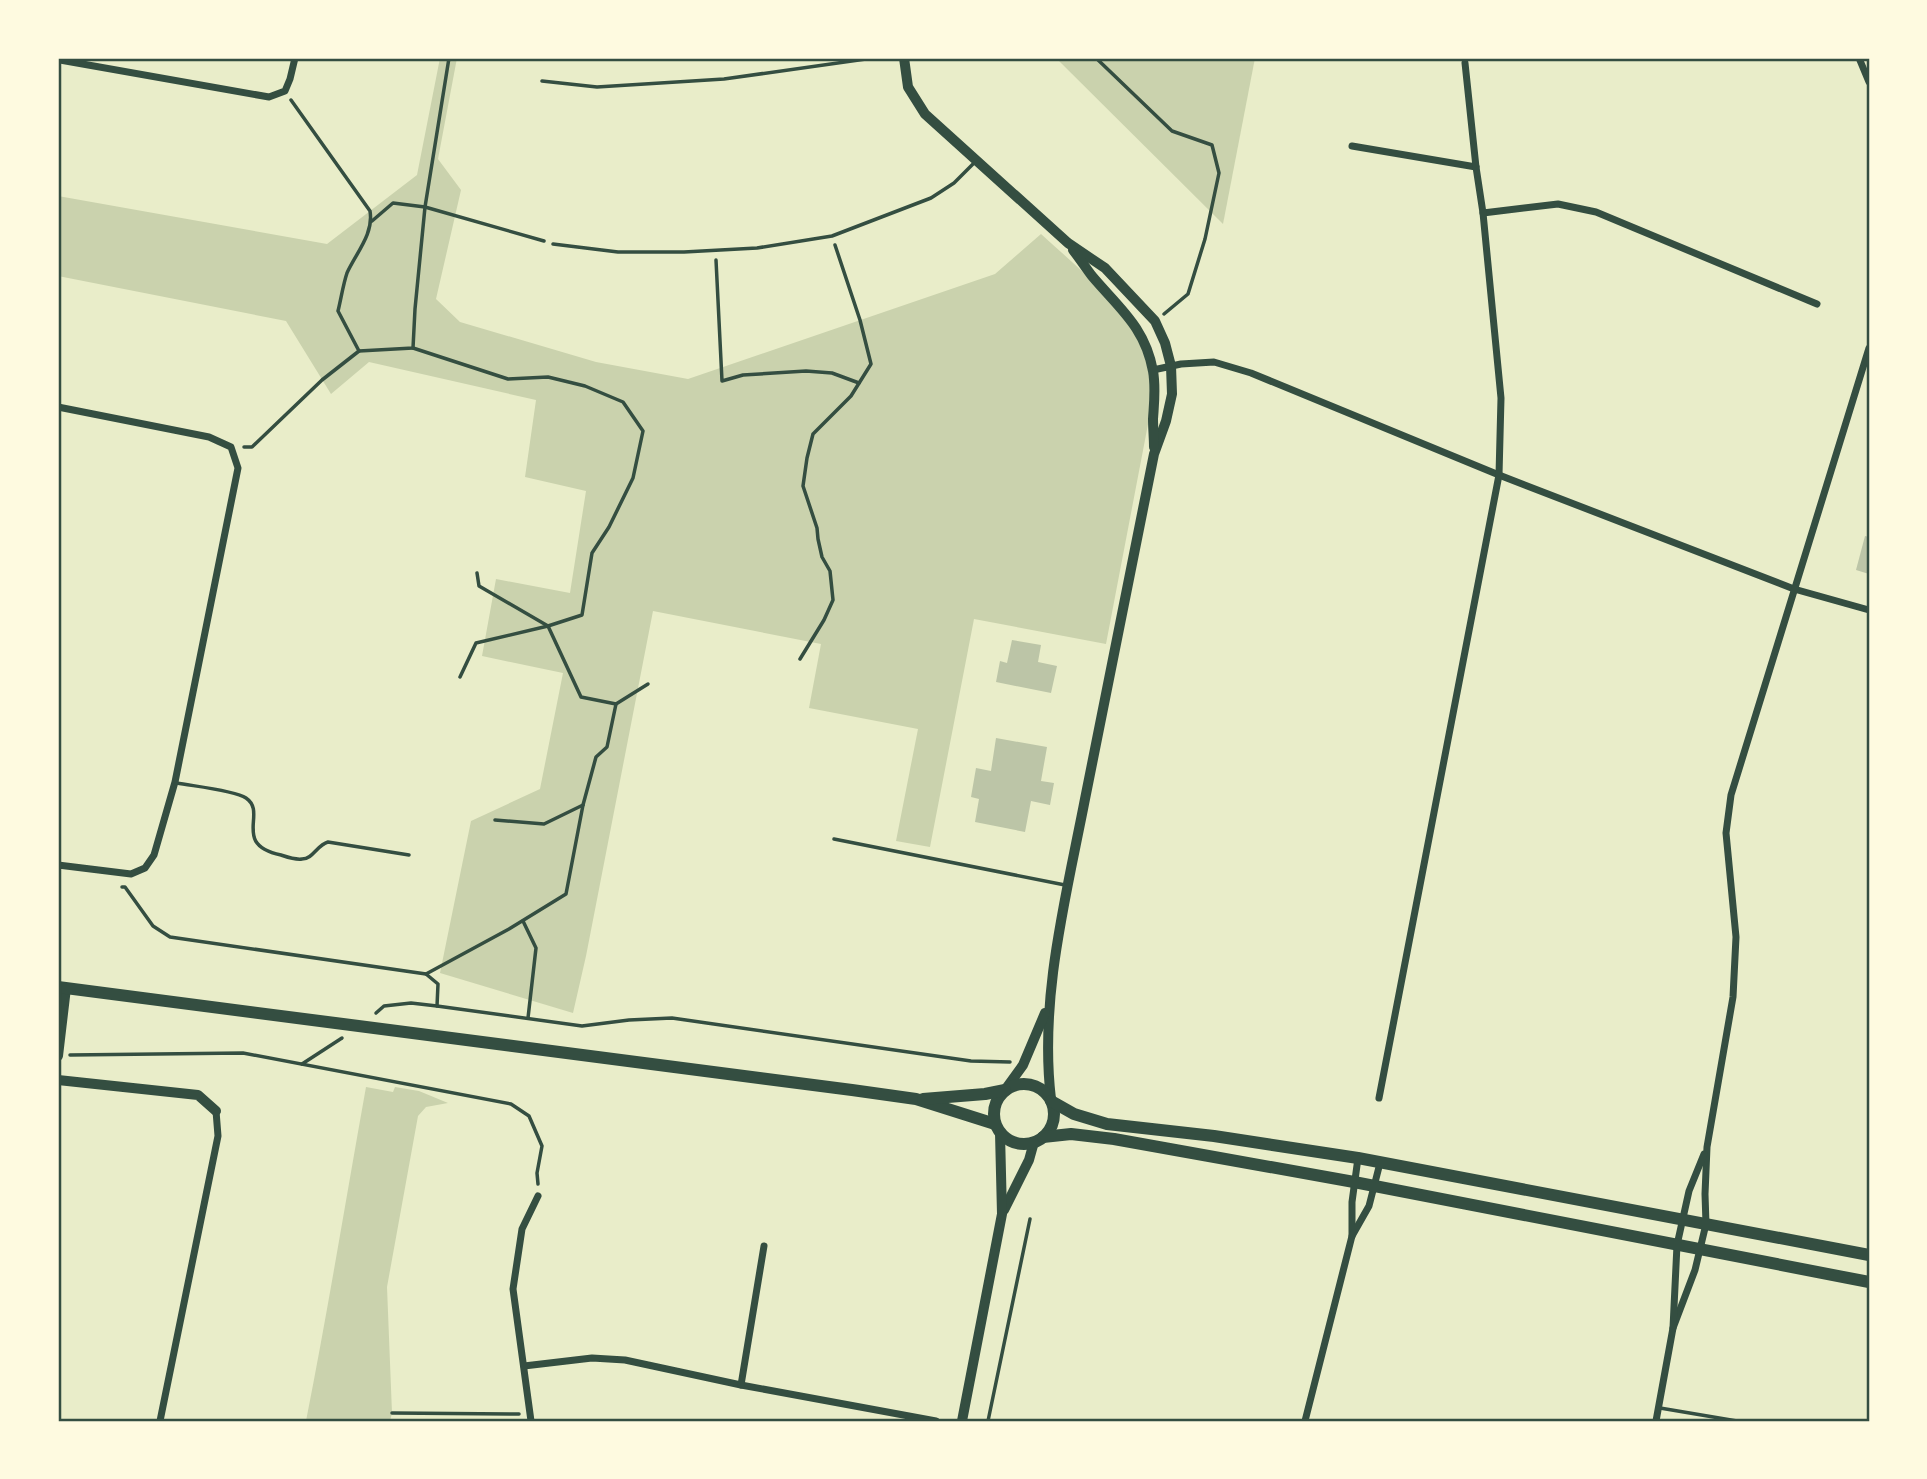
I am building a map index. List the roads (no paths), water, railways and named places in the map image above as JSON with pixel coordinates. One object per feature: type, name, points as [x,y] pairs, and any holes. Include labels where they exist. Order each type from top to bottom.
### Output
[{"type":"main road","points":[[62,988],[916,1099],[985,1094],[1025,1084],[1044,1091],[1051,1100],[1074,1114],[1107,1124],[1214,1136],[1358,1158],[1869,1255]]},
{"type":"main road","points":[[998,1128],[994,1112],[997,1100],[1005,1090]]},
{"type":"main road","points":[[916,1099],[998,1128],[1010,1140],[1022,1144],[1070,1134],[1114,1139],[1354,1182],[1869,1282]]},
{"type":"main road","points":[[1039,1139],[1050,1129],[1054,1120],[1051,1100]]},
{"type":"street","points":[[59,58],[270,97],[285,92],[295,58]]},
{"type":"street","points":[[904,58],[908,87],[925,114],[1068,243],[1105,268],[1155,321],[1171,366],[1172,394],[1154,454],[1068,886],[1048,1002],[1046,1043],[1051,1100]]},
{"type":"street","points":[[1859,58],[1869,82]]},
{"type":"street","points":[[1379,1098],[1499,475],[1501,398],[1465,63]]},
{"type":"street","points":[[1352,146],[1476,167]]},
{"type":"street","points":[[1483,213],[1558,204],[1596,212],[1817,304]]},
{"type":"street","points":[[1068,243],[1093,277],[1138,328],[1147,349],[1156,395],[1153,419],[1154,454]]},
{"type":"street","points":[[1673,1328],[1702,1250],[1706,1224],[1707,1147],[1733,997],[1736,937],[1726,832],[1731,795],[1869,348]]},
{"type":"street","points":[[1153,370],[1213,362],[1251,373],[1499,475],[1794,589],[1869,610]]},
{"type":"street","points":[[58,407],[209,437],[231,447],[238,468],[175,782],[159,845],[145,868],[138,872],[122,875],[58,865]]},
{"type":"street","points":[[58,1055],[62,988]]},
{"type":"street","points":[[1005,1090],[1023,1065],[1048,1002]]},
{"type":"street","points":[[58,1080],[198,1095],[216,1111],[218,1136],[160,1421]]},
{"type":"street","points":[[962,1421],[1002,1214],[998,1128]]},
{"type":"street","points":[[1002,1214],[1039,1139]]},
{"type":"street","points":[[1656,1421],[1673,1328],[1677,1245],[1689,1191],[1707,1147]]},
{"type":"street","points":[[1305,1421],[1352,1236],[1354,1182],[1358,1158]]},
{"type":"street","points":[[1352,1236],[1368,1206],[1380,1163]]},
{"type":"street","points":[[531,1418],[513,1289],[522,1229],[538,1196]]},
{"type":"street","points":[[741,1385],[764,1247]]},
{"type":"street","points":[[524,1366],[592,1358],[625,1360],[741,1385],[936,1421]]},
{"type":"lane","points":[[542,81],[597,88],[724,79],[873,58]]},
{"type":"lane","points":[[553,244],[618,252],[716,250],[757,248],[832,236],[931,198],[954,183],[977,161]]},
{"type":"lane","points":[[175,782],[239,794],[249,800],[253,809],[257,845],[272,853],[308,858],[322,844],[328,842],[409,855]]},
{"type":"lane","points":[[834,839],[1068,886]]},
{"type":"lane","points":[[1658,1408],[1737,1421]]}]
